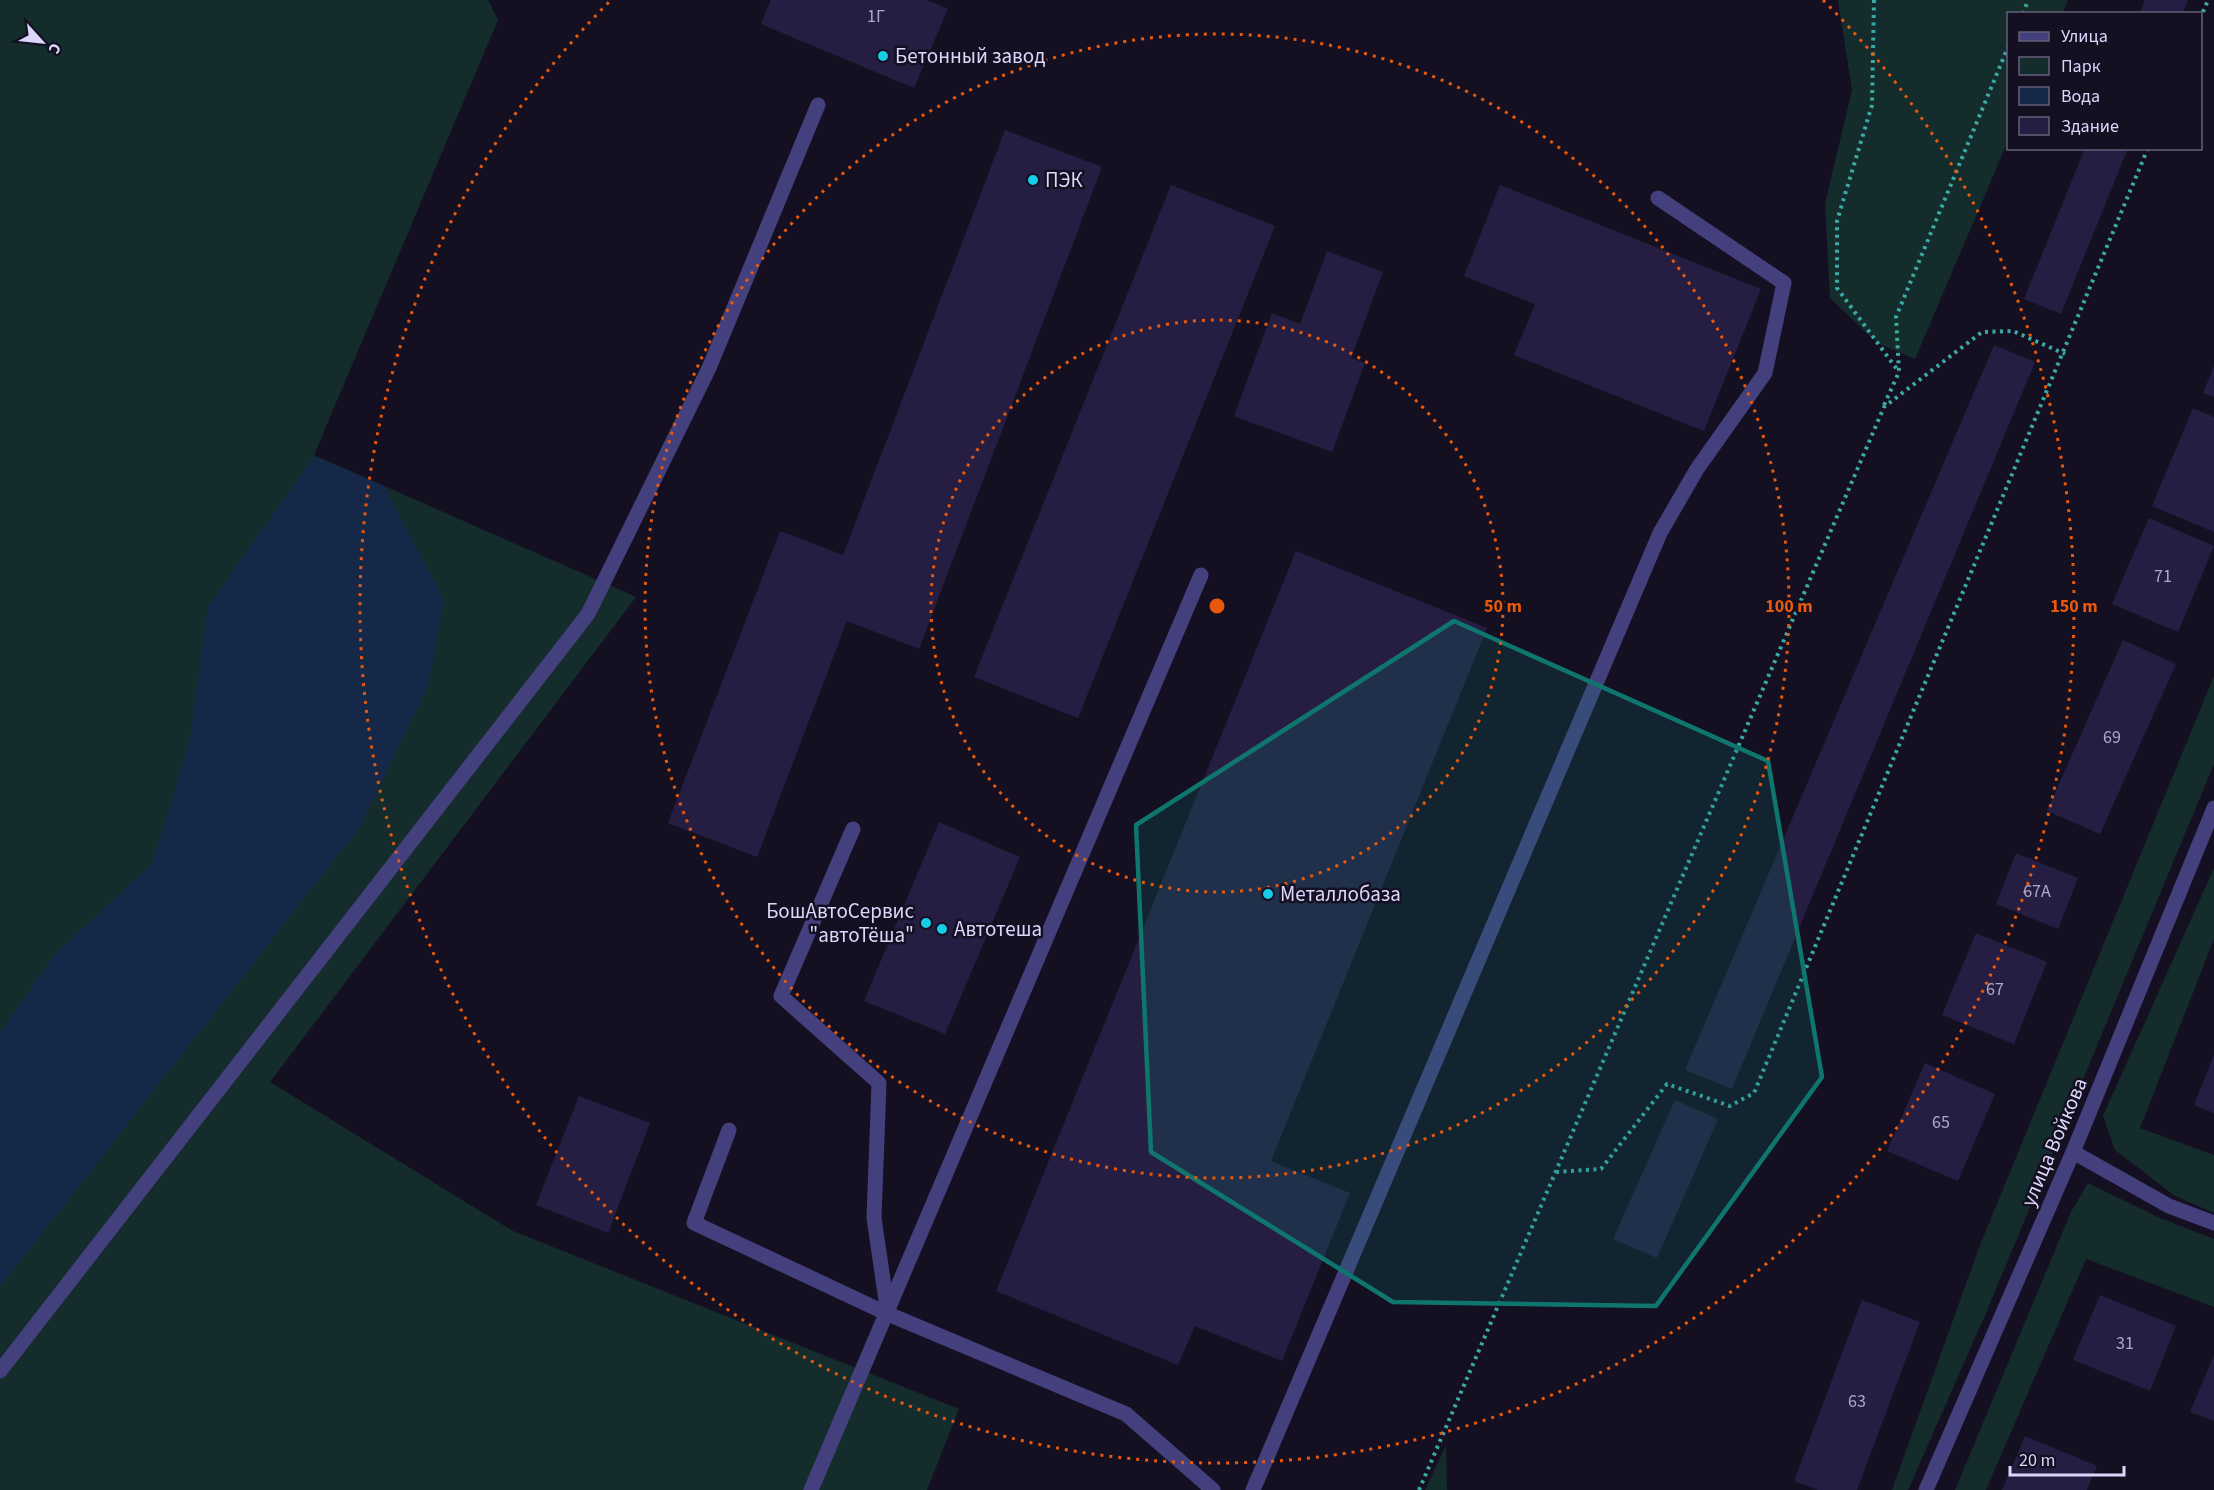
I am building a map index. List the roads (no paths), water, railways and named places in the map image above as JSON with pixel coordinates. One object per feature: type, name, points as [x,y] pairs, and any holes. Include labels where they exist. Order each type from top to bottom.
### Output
[{"type":"street","points":[[0,1371],[588,614],[709,368],[818,105]]},
{"type":"street","points":[[1253,1490],[1660,533],[1697,469],[1765,373],[1784,283],[1658,198]]},
{"type":"street","points":[[811,1490],[888,1314],[1201,575]]},
{"type":"street","name":"улица Войкова","points":[[1926,1490],[2073,1152],[2214,808]]},
{"type":"street","points":[[853,829],[781,996],[879,1083],[874,1218],[888,1314]]},
{"type":"street","points":[[729,1130],[694,1223],[888,1314],[1126,1414],[1213,1490]]},
{"type":"street","points":[[2073,1152],[2169,1206],[2214,1223]]},
{"type":"water","points":[[314,456],[384,486],[444,600],[428,686],[359,828],[0,1287],[0,1033],[55,954],[152,864],[189,744],[208,607]]},
{"type":"place","name":"Бетонный завод","points":[[883,56]]},
{"type":"place","name":"ПЭК","points":[[1033,180]]},
{"type":"place","name":"Металлобаза","points":[[1268,894]]},
{"type":"place","name":"БошАвтоСервис \"автоТёша\"","points":[[926,923]]},
{"type":"place","name":"Автотеша","points":[[942,929]]}]
